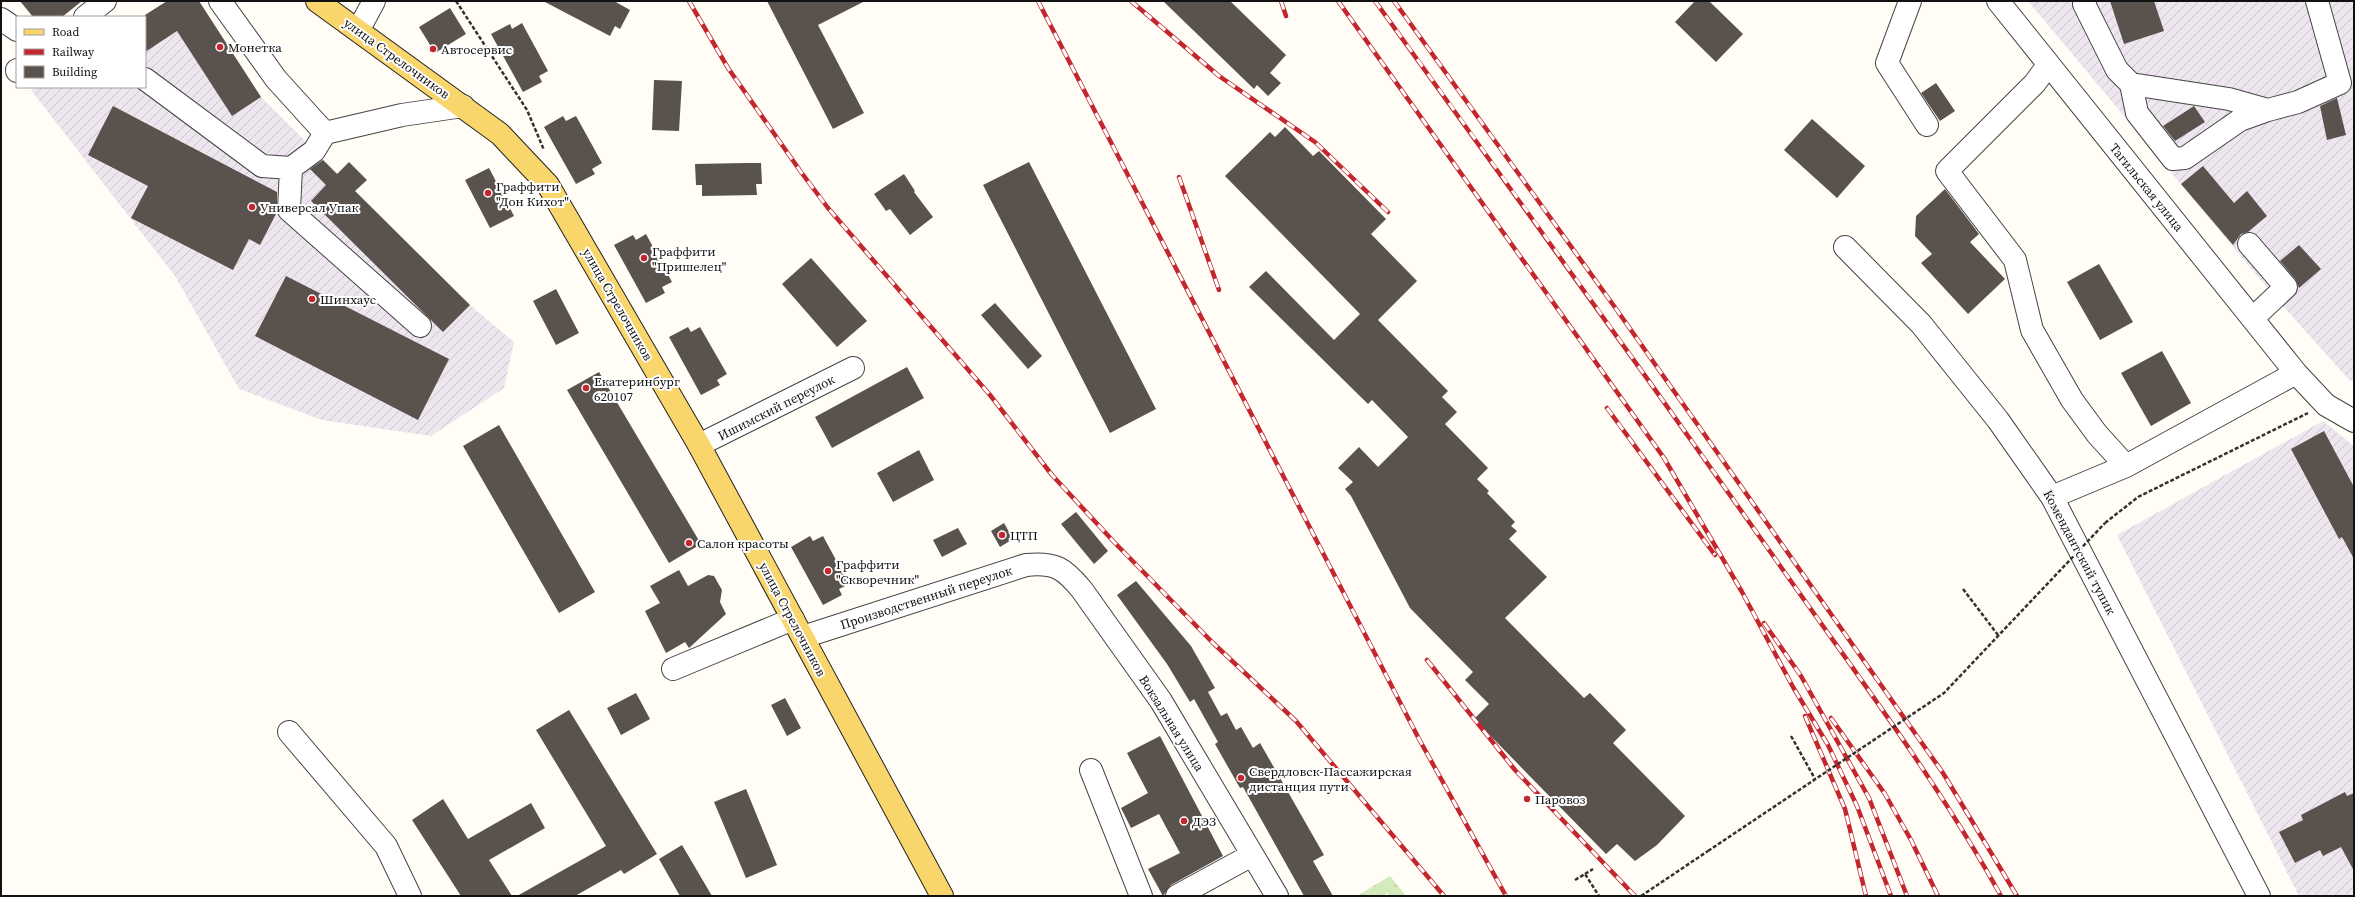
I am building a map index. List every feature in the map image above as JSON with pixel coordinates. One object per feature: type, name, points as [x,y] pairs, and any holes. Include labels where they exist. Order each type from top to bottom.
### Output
[{"type":"main road","name":"улица Стрелочников","points":[[317,1],[359,29],[500,134],[548,185],[699,445],[942,896]]},
{"type":"street","points":[[86,16],[105,1]]},
{"type":"street","points":[[220,1],[276,79],[325,133]]},
{"type":"street","points":[[359,29],[374,1]]},
{"type":"street","points":[[1910,1],[1887,63],[1927,124]]},
{"type":"street","name":"Тагильская улица","points":[[1998,1],[2296,373],[2326,404],[2354,421]]},
{"type":"street","points":[[2085,1],[2084,4],[2117,70],[2131,84],[2137,113],[2173,160],[2185,158],[2240,120],[2268,110],[2298,102],[2340,83],[2317,1]]},
{"type":"street","points":[[1,19],[16,29]]},
{"type":"street","points":[[2048,65],[2035,83],[1947,171],[2015,260],[2032,330],[2072,400],[2097,434],[2126,466]]},
{"type":"street","points":[[146,80],[262,166],[291,168],[314,151],[325,133],[402,115],[463,106]]},
{"type":"street","points":[[2131,84],[2229,99],[2268,110]]},
{"type":"street","points":[[291,168],[290,210],[420,326]]},
{"type":"street","points":[[2249,244],[2286,287],[2253,318]]},
{"type":"street","name":"Комендантский тупик","points":[[1845,247],[1921,324],[1998,420],[2052,497],[2259,896]]},
{"type":"street","name":"Ишимский переулок","points":[[699,445],[853,368]]},
{"type":"street","points":[[2052,497],[2126,466],[2296,373]]},
{"type":"street","name":"Производственный переулок","points":[[673,669],[798,628],[1026,565],[1051,564]]},
{"type":"street","name":"Вокзальная улица","points":[[1051,564],[1060,568],[1072,578],[1153,705],[1252,855],[1277,896]]},
{"type":"street","points":[[289,732],[386,846],[410,896]]},
{"type":"street","points":[[1091,770],[1141,896]]},
{"type":"street","points":[[1177,896],[1252,855]]},
{"type":"path","points":[[456,1],[527,110],[547,157]]},
{"type":"path","points":[[1642,896],[1815,778],[1944,693],[2105,523],[2138,497],[2326,404]]},
{"type":"path","points":[[1963,589],[1998,635]]},
{"type":"path","points":[[1791,736],[1815,778]]},
{"type":"path","points":[[1575,880],[1593,869]]},
{"type":"path","points":[[1585,874],[1599,896]]},
{"type":"shaded area","points":[[167,1],[199,1],[261,97],[470,305],[514,342],[504,388],[431,436],[322,420],[239,389],[175,276],[31,90],[34,88],[146,88],[146,16],[144,16]]},
{"type":"shaded area","points":[[2028,1],[2354,1],[2354,379],[2350,381],[2275,297]]},
{"type":"shaded area","points":[[2323,421],[2354,446],[2354,896],[2299,896],[2117,535]]},
{"type":"green space","points":[[1390,876],[1406,896],[1390,896],[1387,893],[1382,896],[1362,896],[1360,894]]},
{"type":"building","points":[[20,1],[82,1],[63,16],[32,16]]},
{"type":"building","points":[[167,1],[199,1],[261,97],[232,116],[177,31],[146,51],[145,15]]},
{"type":"building","points":[[543,1],[614,1],[630,10],[620,29],[615,26],[610,36]]},
{"type":"building","points":[[767,1],[865,1],[818,25],[864,113],[833,129]]},
{"type":"building","points":[[1163,1],[1230,1],[1286,55],[1270,73],[1281,83],[1268,96],[1257,85],[1254,89]]},
{"type":"building","points":[[1695,1],[1709,1],[1743,34],[1716,62],[1675,22]]},
{"type":"building","points":[[2110,1],[2154,1],[2164,31],[2124,44]]},
{"type":"building","points":[[450,8],[466,34],[435,53],[419,27]]},
{"type":"building","points":[[522,23],[548,71],[539,76],[542,82],[523,92],[491,34],[510,24],[512,29]]},
{"type":"building","points":[[654,80],[682,81],[679,131],[652,130]]},
{"type":"building","points":[[1936,83],[1955,111],[1940,121],[1921,93]]},
{"type":"building","points":[[2337,98],[2346,135],[2327,140],[2320,106]]},
{"type":"building","points":[[113,106],[277,192],[277,212],[260,245],[249,239],[233,270],[131,218],[148,186],[88,155]]},
{"type":"building","points":[[2194,106],[2205,122],[2175,141],[2163,126]]},
{"type":"building","points":[[563,116],[566,121],[576,116],[602,163],[592,169],[595,174],[576,184],[544,127]]},
{"type":"building","points":[[1812,119],[1865,166],[1837,198],[1784,150]]},
{"type":"building","points":[[1285,127],[1313,156],[1319,151],[1386,219],[1371,234],[1417,281],[1378,320],[1448,391],[1442,397],[1457,412],[1445,424],[1488,468],[1477,479],[1489,491],[1487,493],[1515,522],[1511,526],[1517,531],[1509,539],[1547,577],[1505,618],[1584,698],[1590,693],[1626,730],[1613,743],[1685,816],[1657,845],[1635,861],[1617,844],[1606,854],[1474,719],[1489,704],[1465,680],[1473,672],[1410,608],[1351,496],[1345,489],[1353,482],[1338,468],[1359,447],[1378,467],[1408,437],[1372,400],[1368,404],[1249,287],[1266,271],[1334,340],[1360,314],[1225,176],[1270,132],[1275,137]]},
{"type":"building","points":[[323,160],[337,174],[349,162],[367,180],[355,191],[470,305],[443,332],[311,201],[326,185],[310,169]]},
{"type":"building","points":[[1029,162],[1156,409],[1110,433],[983,185]]},
{"type":"building","points":[[761,163],[762,184],[756,184],[757,195],[702,196],[702,185],[696,185],[695,164]]},
{"type":"building","points":[[2203,166],[2234,203],[2247,191],[2267,216],[2248,232],[2241,234],[2233,245],[2181,184]]},
{"type":"building","points":[[489,168],[514,216],[490,228],[465,180]]},
{"type":"building","points":[[904,174],[915,191],[914,192],[933,217],[910,235],[890,209],[886,211],[874,194]]},
{"type":"building","points":[[1945,189],[1979,234],[1970,242],[2005,279],[1968,314],[1921,263],[1932,254],[1915,236],[1916,216]]},
{"type":"building","points":[[646,234],[672,282],[662,287],[665,293],[646,303],[614,245],[633,235],[636,240]]},
{"type":"building","points":[[2299,245],[2321,269],[2299,288],[2295,279],[2280,261]]},
{"type":"building","points":[[811,258],[867,321],[837,347],[782,284]]},
{"type":"building","points":[[2099,264],[2133,322],[2100,340],[2067,282]]},
{"type":"building","points":[[286,276],[449,359],[418,420],[255,336]]},
{"type":"building","points":[[556,289],[579,333],[556,345],[533,301]]},
{"type":"building","points":[[995,303],[1042,356],[1028,369],[981,315]]},
{"type":"building","points":[[688,327],[691,332],[700,327],[727,374],[717,380],[720,385],[701,395],[669,337]]},
{"type":"building","points":[[2162,351],[2191,403],[2151,426],[2121,373]]},
{"type":"building","points":[[907,367],[924,398],[832,448],[815,417]]},
{"type":"building","points":[[599,372],[701,544],[669,563],[567,390]]},
{"type":"building","points":[[499,425],[595,592],[559,613],[463,446]]},
{"type":"building","points":[[2324,431],[2354,487],[2354,559],[2342,537],[2339,539],[2291,449]]},
{"type":"building","points":[[919,450],[934,480],[893,502],[877,473]]},
{"type":"building","points":[[1076,512],[1108,551],[1094,564],[1061,524]]},
{"type":"building","name":"ЦТП","points":[[1004,523],[1013,539],[1000,547],[991,531]]},
{"type":"building","points":[[958,528],[967,544],[942,557],[933,540]]},
{"type":"building","points":[[810,536],[813,541],[823,536],[849,584],[839,589],[842,595],[823,605],[791,547]]},
{"type":"building","points":[[679,570],[688,586],[708,575],[714,576],[722,590],[720,602],[726,614],[689,648],[685,642],[666,653],[645,611],[660,603],[650,586]]},
{"type":"building","points":[[1136,581],[1191,646],[1215,688],[1208,692],[1221,716],[1227,713],[1236,730],[1241,727],[1253,748],[1260,743],[1324,855],[1313,861],[1333,896],[1304,896],[1243,787],[1240,788],[1215,744],[1218,742],[1194,699],[1190,702],[1167,664],[1117,595]]},
{"type":"building","points":[[636,693],[650,719],[621,735],[607,708]]},
{"type":"building","points":[[785,698],[801,728],[787,736],[771,705]]},
{"type":"building","points":[[569,710],[657,854],[624,874],[621,870],[575,896],[517,896],[606,846],[536,730]]},
{"type":"building","name":"ДЭЗ","points":[[1160,736],[1223,856],[1171,885],[1163,896],[1148,869],[1180,853],[1159,814],[1131,828],[1121,808],[1148,793],[1127,753]]},
{"type":"building","points":[[746,789],[777,865],[746,878],[714,802]]},
{"type":"building","points":[[2345,792],[2347,796],[2354,793],[2354,871],[2341,847],[2323,856],[2320,850],[2295,863],[2279,832],[2303,820],[2301,815]]},
{"type":"building","points":[[443,799],[468,839],[531,803],[545,828],[489,860],[512,896],[461,896],[412,820]]},
{"type":"building","points":[[682,845],[712,896],[680,896],[659,859]]},
{"type":"railway","points":[[689,1],[728,68],[828,208],[990,395],[1052,475],[1114,542],[1213,643],[1296,721],[1444,896]]},
{"type":"railway","points":[[1038,1],[1419,739],[1506,896]]},
{"type":"railway","points":[[1131,1],[1219,76],[1315,142],[1388,212]]},
{"type":"railway","points":[[1281,1],[1286,16]]},
{"type":"railway","points":[[1338,1],[1664,458],[1742,592],[1793,687],[1828,745],[1857,806],[1891,896]]},
{"type":"railway","points":[[1375,1],[1622,343],[1890,720],[1948,807],[2001,896]]},
{"type":"railway","points":[[1394,1],[1614,306],[1943,773],[2017,896]]},
{"type":"railway","points":[[1179,177],[1219,290]]},
{"type":"railway","points":[[1607,408],[1715,555]]},
{"type":"railway","points":[[1764,623],[1801,676],[1869,798],[1907,896]]},
{"type":"railway","points":[[1427,660],[1515,770],[1635,896]]},
{"type":"railway","points":[[1805,716],[1845,809],[1866,896]]},
{"type":"railway","points":[[1831,718],[1885,794],[1911,840],[1938,896]]},
{"type":"place","name":"Монетка","points":[[220,47]]},
{"type":"place","name":"Автосервис","points":[[433,49]]},
{"type":"place","name":"Граффити \"Дон Кихот\"","points":[[488,193]]},
{"type":"place","name":"Универсал Упак","points":[[252,207]]},
{"type":"place","name":"Граффити \"Пришелец\"","points":[[644,258]]},
{"type":"place","name":"Шинхаус","points":[[312,299]]},
{"type":"place","name":"Екатеринбург 620107","points":[[586,388]]},
{"type":"place","name":"ЦТП","points":[[1002,535]]},
{"type":"place","name":"Салон красоты","points":[[689,543]]},
{"type":"place","name":"Граффити \"Скворечник\"","points":[[828,571]]},
{"type":"place","name":"Свердловск-Пассажирская дистанция пути","points":[[1241,778]]},
{"type":"place","name":"Паровоз","points":[[1527,799]]},
{"type":"place","name":"ДЭЗ","points":[[1184,821]]}]
